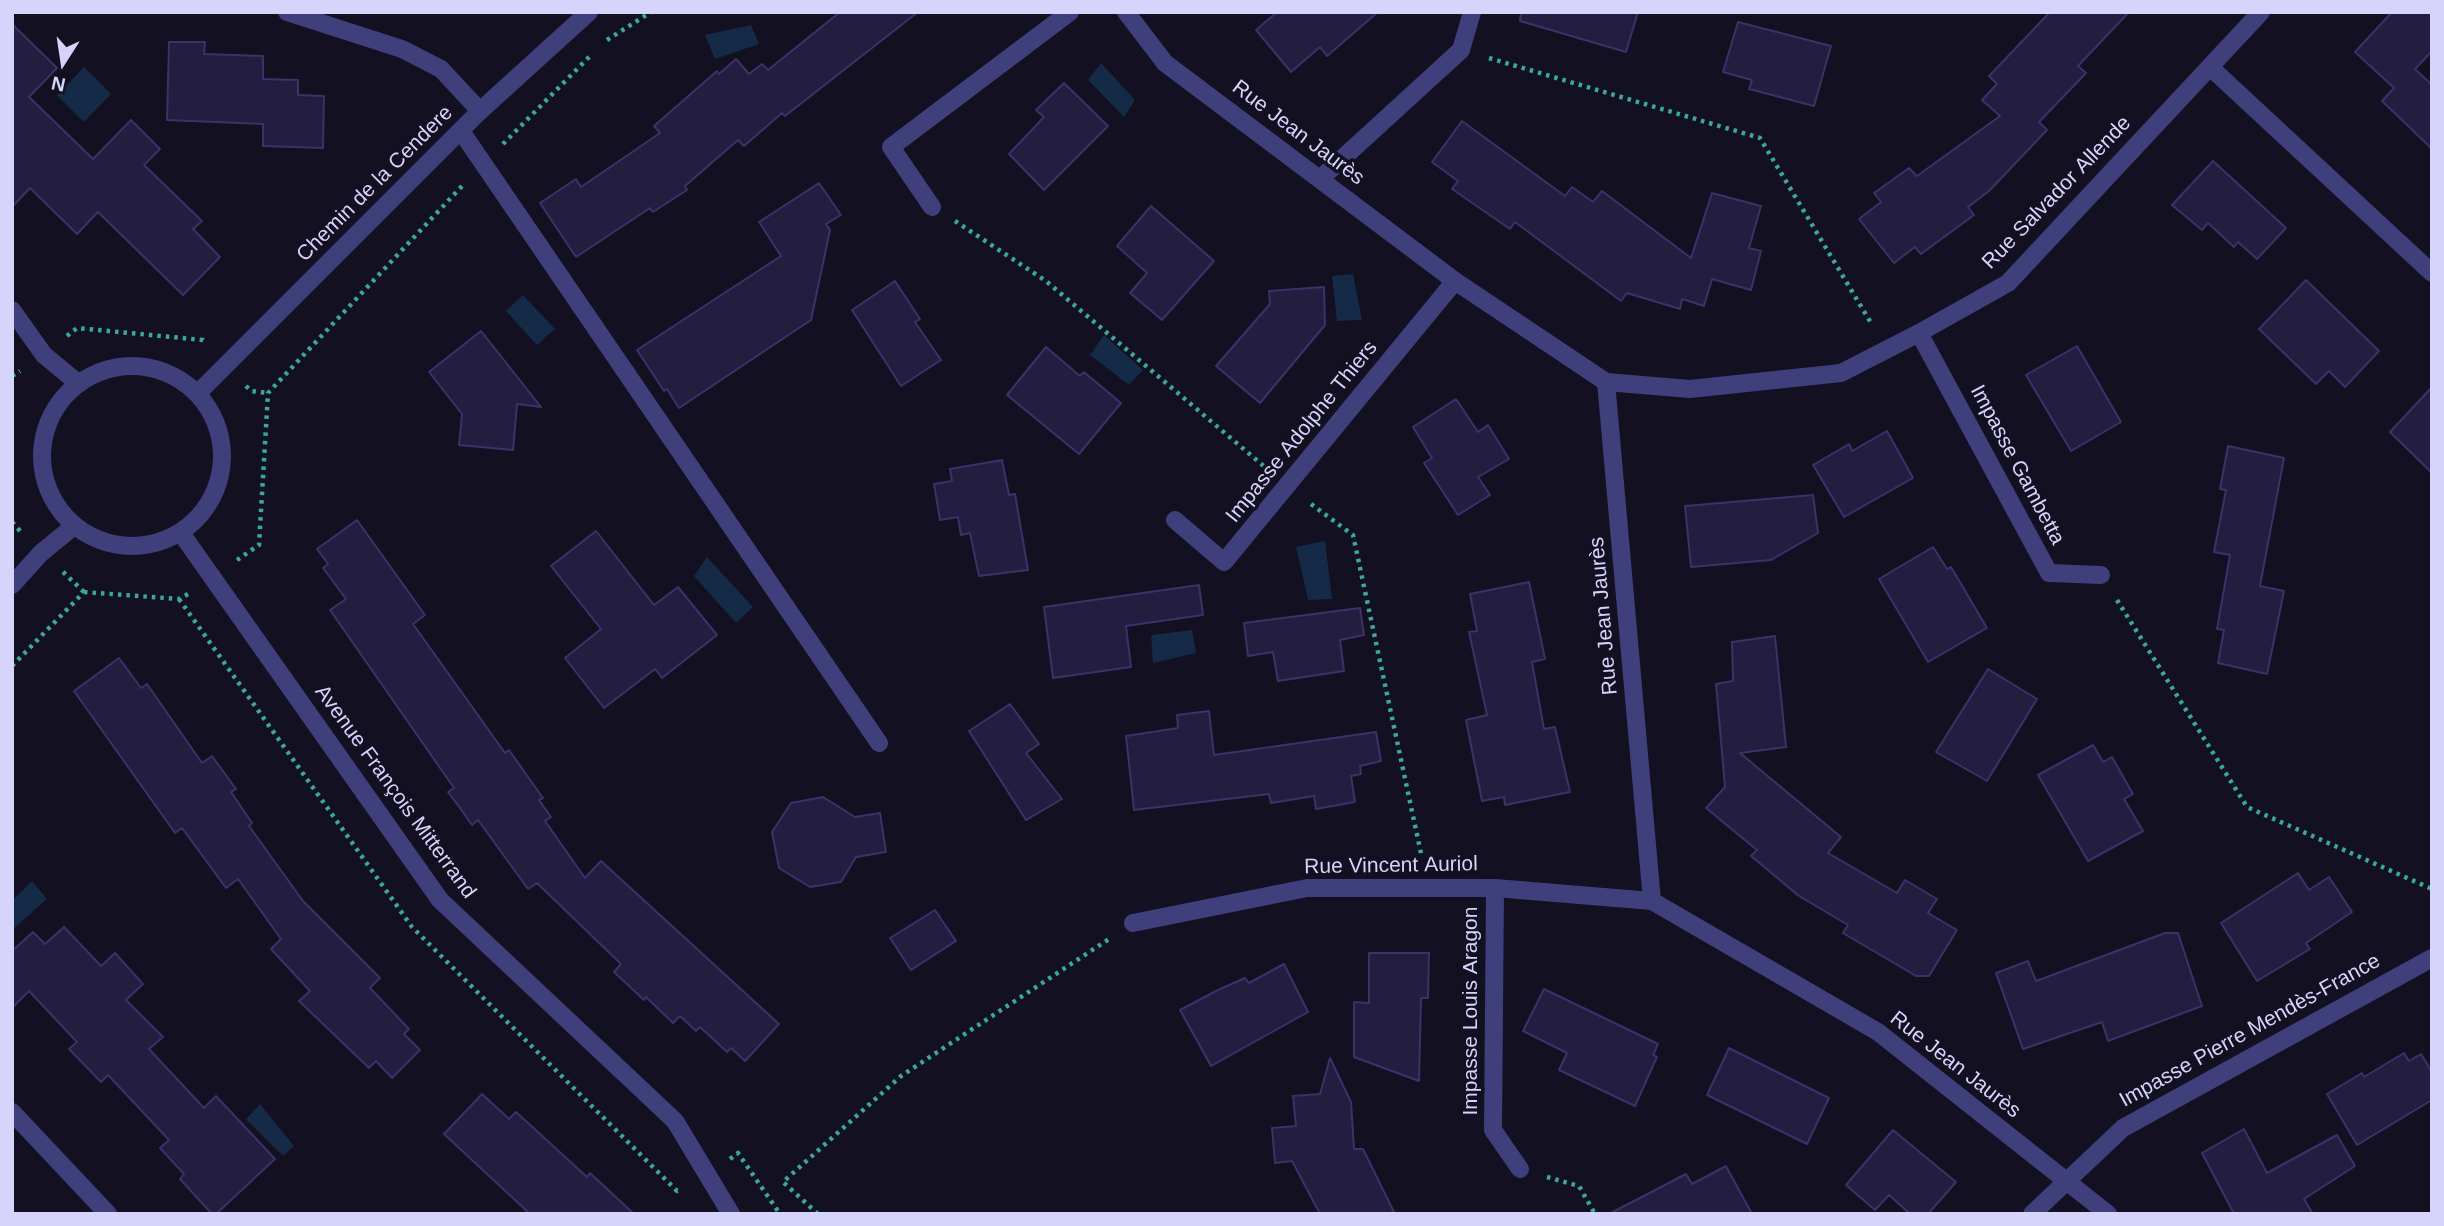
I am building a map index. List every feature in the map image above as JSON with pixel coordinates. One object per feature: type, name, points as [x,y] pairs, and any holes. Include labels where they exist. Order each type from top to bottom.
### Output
[{"type":"street","points":[[287,12],[402,49],[441,69],[480,111]]},
{"type":"street","name":"Chemin de la Cendere","points":[[198,393],[480,111],[589,12]]},
{"type":"street","points":[[932,207],[891,147],[1070,12]]},
{"type":"street","name":"Rue Jean Jaurès","points":[[1126,12],[1165,63],[1455,281],[1606,382],[1652,901],[1878,1032],[2108,1214]]},
{"type":"street","points":[[1321,178],[1461,50],[1472,12]]},
{"type":"street","name":"Rue Salvador Allende","points":[[1606,382],[1690,389],[1841,373],[2008,283],[2260,12]]},
{"type":"street","points":[[2210,66],[2432,272]]},
{"type":"street","points":[[461,131],[879,743]]},
{"type":"street","name":"Impasse Adolphe Thiers","points":[[1175,520],[1224,562],[1455,281]]},
{"type":"street","points":[[12,310],[44,355],[78,383]]},
{"type":"street","name":"Impasse Gambetta","points":[[1919,333],[2049,573],[2101,575]]},
{"type":"street","points":[[140,366],[171,374],[198,393],[212,411],[220,433],[223,456],[221,478],[212,500],[181,533],[145,546],[108,544],[74,526],[56,505],[45,480],[41,454],[46,426],[59,402],[78,383],[108,369],[140,366]]},
{"type":"street","points":[[12,584],[41,552],[74,526]]},
{"type":"street","name":"Avenue François Mitterrand","points":[[181,533],[440,900],[675,1121],[731,1214]]},
{"type":"street","name":"Rue Vincent Auriol","points":[[1133,923],[1307,888],[1495,888],[1652,901]]},
{"type":"street","name":"Impasse Louis Aragon","points":[[1495,888],[1493,1130],[1520,1169]]},
{"type":"street","name":"Impasse Pierre Mendès-France","points":[[2032,1214],[2123,1128],[2432,957]]},
{"type":"street","points":[[12,1112],[108,1214]]},
{"type":"path","points":[[605,41],[651,12]]},
{"type":"path","points":[[12,376],[44,355],[77,328],[202,340],[251,391],[268,393],[484,163],[596,50]]},
{"type":"path","points":[[1461,50],[1760,138],[1886,348]]},
{"type":"path","points":[[2101,575],[2246,807],[2432,889]]},
{"type":"path","points":[[12,666],[84,592]]},
{"type":"path","points":[[818,1214],[783,1182],[901,1076],[1133,923]]},
{"type":"path","points":[[1520,1169],[1579,1186],[1595,1214]]},
{"type":"water","points":[[751,25],[759,44],[715,59],[705,35]]},
{"type":"water","points":[[1101,63],[1135,100],[1124,117],[1088,80]]},
{"type":"water","points":[[84,67],[111,94],[84,122],[57,95]]},
{"type":"water","points":[[1353,274],[1362,320],[1337,321],[1332,276]]},
{"type":"water","points":[[523,295],[555,329],[537,345],[506,311]]},
{"type":"water","points":[[1104,335],[1143,370],[1129,385],[1090,355]]},
{"type":"water","points":[[1325,541],[1332,599],[1308,600],[1296,547]]},
{"type":"water","points":[[707,557],[753,607],[736,623],[694,576]]},
{"type":"water","points":[[1192,630],[1196,653],[1153,663],[1151,635]]},
{"type":"water","points":[[32,881],[47,899],[12,930],[12,901]]},
{"type":"water","points":[[260,1104],[294,1146],[283,1156],[246,1119]]},
{"type":"building","points":[[840,12],[918,12],[785,116],[782,113],[744,146],[738,140],[685,186],[687,190],[653,212],[650,208],[576,257],[540,203],[576,179],[581,187],[660,133],[654,126],[717,71],[719,74],[736,59],[749,74],[762,64],[768,70]]},
{"type":"building","points":[[1277,12],[1378,12],[1327,56],[1320,47],[1291,72],[1256,30]]},
{"type":"building","points":[[1521,12],[1638,12],[1626,52],[1520,21]]},
{"type":"building","points":[[2050,12],[2129,12],[2078,66],[2086,73],[2039,122],[2047,130],[1989,191],[1968,207],[1974,215],[1921,254],[1915,247],[1894,263],[1859,219],[1881,202],[1874,193],[1909,168],[1917,176],[2000,116],[1982,100],[1997,84],[1989,76]]},
{"type":"building","points":[[2392,12],[2432,12],[2432,51],[2415,69],[2432,85],[2432,149],[2382,101],[2394,88],[2355,52]]},
{"type":"building","points":[[1738,22],[1831,46],[1814,106],[1749,89],[1752,80],[1723,72]]},
{"type":"building","points":[[12,24],[57,68],[29,97],[93,159],[131,120],[160,149],[144,165],[202,221],[193,229],[220,257],[183,295],[98,212],[77,234],[30,188],[12,207]]},
{"type":"building","points":[[169,42],[205,42],[204,54],[263,56],[263,79],[298,80],[298,95],[324,96],[323,148],[263,146],[263,124],[167,120]]},
{"type":"building","points":[[1064,83],[1108,126],[1044,190],[1009,154],[1044,117],[1036,110]]},
{"type":"building","points":[[1462,121],[1565,196],[1572,187],[1593,202],[1602,191],[1691,258],[1712,193],[1761,206],[1749,248],[1761,251],[1751,290],[1712,279],[1704,306],[1682,299],[1680,309],[1627,293],[1621,301],[1515,222],[1510,229],[1452,189],[1458,181],[1432,162]]},
{"type":"building","points":[[2213,161],[2286,228],[2257,259],[2238,242],[2234,247],[2208,223],[2202,230],[2172,205]]},
{"type":"building","points":[[819,183],[841,215],[826,224],[830,230],[811,320],[679,408],[667,389],[664,391],[637,350],[781,256],[759,222]]},
{"type":"building","points":[[1151,206],[1214,261],[1162,320],[1130,293],[1147,273],[1117,246]]},
{"type":"building","points":[[2306,280],[2379,351],[2345,387],[2329,371],[2316,384],[2259,329]]},
{"type":"building","points":[[895,281],[920,319],[915,322],[941,360],[901,386],[852,310]]},
{"type":"building","points":[[1324,287],[1325,325],[1260,403],[1216,366],[1270,304],[1269,291]]},
{"type":"building","points":[[481,331],[541,407],[517,404],[513,450],[459,445],[462,414],[429,372]]},
{"type":"building","points":[[2077,346],[2121,422],[2071,451],[2026,375]]},
{"type":"building","points":[[1046,347],[1080,376],[1084,372],[1121,403],[1079,454],[1007,395]]},
{"type":"building","points":[[2432,387],[2432,473],[2390,432]]},
{"type":"building","points":[[1456,399],[1478,432],[1488,425],[1509,459],[1478,477],[1490,495],[1458,515],[1424,463],[1432,458],[1413,427]]},
{"type":"building","points":[[1887,431],[1913,478],[1844,517],[1813,465],[1849,444],[1852,451]]},
{"type":"building","points":[[2228,446],[2284,458],[2260,586],[2284,591],[2267,674],[2218,663],[2224,630],[2217,629],[2230,555],[2214,552],[2226,490],[2220,489]]},
{"type":"building","points":[[1002,460],[1009,495],[1015,494],[1028,570],[979,576],[970,533],[961,535],[958,517],[940,520],[934,484],[952,481],[950,469]]},
{"type":"building","points":[[1813,495],[1818,533],[1771,560],[1691,567],[1685,506]]},
{"type":"building","points":[[357,520],[425,615],[413,624],[505,753],[509,750],[543,798],[539,800],[551,817],[545,821],[585,878],[601,861],[779,1024],[745,1061],[731,1048],[727,1052],[700,1027],[696,1031],[680,1016],[673,1023],[646,997],[644,1000],[614,972],[621,964],[537,883],[528,889],[478,820],[472,825],[448,792],[454,788],[330,610],[346,599],[323,568],[328,564],[317,549]]},
{"type":"building","points":[[596,531],[654,605],[678,587],[717,635],[662,678],[655,669],[604,708],[565,658],[601,629],[551,566]]},
{"type":"building","points":[[1933,547],[1947,569],[1951,567],[1987,628],[1928,662],[1879,579]]},
{"type":"building","points":[[1529,582],[1545,659],[1532,662],[1544,729],[1555,727],[1570,792],[1505,805],[1504,797],[1482,801],[1466,720],[1487,715],[1469,632],[1477,631],[1470,594]]},
{"type":"building","points":[[1199,585],[1203,615],[1126,626],[1131,667],[1053,678],[1044,607]]},
{"type":"building","points":[[1360,608],[1364,635],[1340,640],[1344,671],[1278,681],[1273,652],[1248,656],[1244,623]]},
{"type":"building","points":[[1775,636],[1786,747],[1740,753],[1841,837],[1828,853],[1897,893],[1905,880],[1937,899],[1928,913],[1957,930],[1929,976],[1916,976],[1843,933],[1848,925],[1799,896],[1751,856],[1757,850],[1706,808],[1725,787],[1716,684],[1733,681],[1732,642]]},
{"type":"building","points":[[119,658],[141,688],[147,684],[202,763],[212,756],[236,789],[231,792],[252,823],[249,826],[303,901],[380,978],[370,988],[409,1029],[404,1034],[420,1050],[392,1078],[376,1061],[369,1068],[299,1001],[310,991],[271,949],[281,939],[238,879],[226,888],[182,828],[175,833],[74,691]]},
{"type":"building","points":[[1988,669],[2037,699],[1987,781],[1936,752]]},
{"type":"building","points":[[1010,704],[1039,744],[1026,753],[1062,799],[1026,820],[969,731]]},
{"type":"building","points":[[1209,711],[1214,755],[1376,732],[1381,761],[1360,766],[1361,774],[1351,776],[1355,802],[1316,809],[1314,796],[1271,803],[1269,794],[1134,810],[1126,736],[1178,728],[1177,715]]},
{"type":"building","points":[[2093,745],[2103,762],[2112,757],[2133,794],[2124,799],[2143,831],[2088,861],[2038,775]]},
{"type":"building","points":[[823,797],[855,817],[880,813],[886,852],[856,857],[841,882],[810,887],[779,868],[772,832],[791,803]]},
{"type":"building","points":[[2298,873],[2309,890],[2329,877],[2352,912],[2306,943],[2310,949],[2257,981],[2221,923]]},
{"type":"building","points":[[935,910],[956,941],[911,970],[890,938]]},
{"type":"building","points":[[64,927],[101,966],[115,953],[143,984],[126,1000],[163,1037],[149,1049],[204,1108],[216,1096],[275,1159],[216,1214],[212,1214],[180,1179],[184,1174],[160,1148],[169,1140],[108,1075],[101,1082],[69,1049],[77,1042],[29,991],[12,1008],[12,951],[33,932],[45,944]]},
{"type":"building","points":[[2165,933],[2178,933],[2202,1006],[2108,1041],[2102,1022],[2023,1049],[1996,973],[2028,961],[2036,981]]},
{"type":"building","points":[[1369,953],[1429,953],[1428,998],[1421,998],[1419,1081],[1354,1057],[1354,1002],[1369,1003]]},
{"type":"building","points":[[1284,964],[1308,1012],[1211,1066],[1180,1010],[1245,978],[1249,983]]},
{"type":"building","points":[[1544,989],[1658,1044],[1653,1055],[1657,1057],[1635,1106],[1559,1070],[1567,1053],[1523,1031]]},
{"type":"building","points":[[1729,1048],[1829,1098],[1807,1144],[1707,1095]]},
{"type":"building","points":[[2404,1053],[2409,1061],[2421,1054],[2432,1072],[2432,1100],[2357,1145],[2327,1094],[2362,1073],[2364,1077]]},
{"type":"building","points":[[1330,1058],[1351,1102],[1354,1149],[1363,1149],[1395,1214],[1320,1214],[1292,1161],[1275,1163],[1272,1128],[1296,1126],[1293,1096],[1320,1094]]},
{"type":"building","points":[[482,1094],[509,1119],[516,1112],[587,1177],[590,1173],[634,1214],[530,1214],[444,1134]]},
{"type":"building","points":[[2244,1129],[2267,1173],[2337,1135],[2355,1166],[2304,1199],[2313,1214],[2234,1214],[2202,1153]]},
{"type":"building","points":[[1893,1130],[1956,1182],[1928,1214],[1910,1214],[1889,1195],[1875,1210],[1846,1185]]},
{"type":"building","points":[[1726,1166],[1752,1214],[1609,1214],[1686,1174],[1692,1184]]}]
